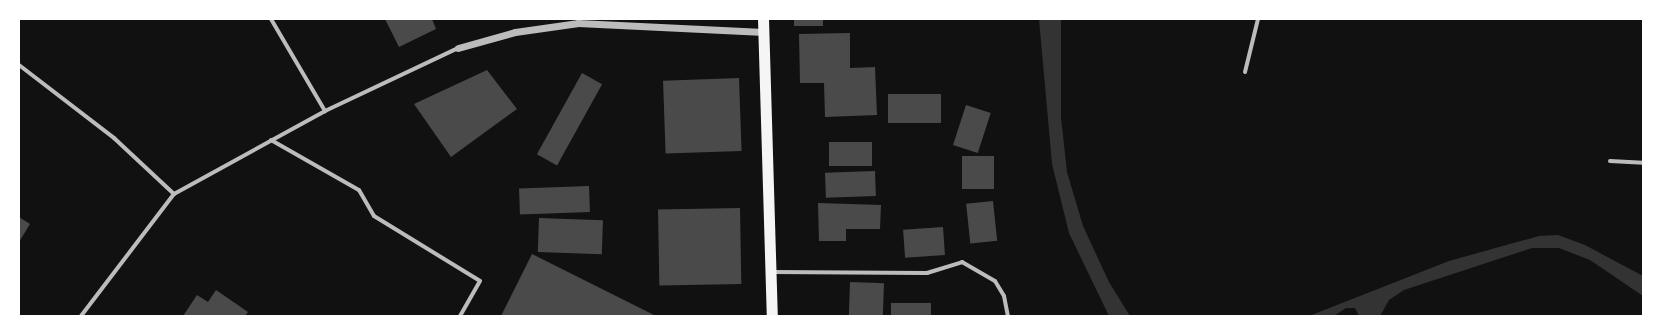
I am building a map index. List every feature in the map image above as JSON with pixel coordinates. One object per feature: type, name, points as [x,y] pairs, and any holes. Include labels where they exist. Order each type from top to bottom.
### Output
[{"type":"highway","points":[[763,19],[772,316]]},
{"type":"street","points":[[270,19],[324,111]]},
{"type":"street","points":[[1245,72],[1258,19]]},
{"type":"street","points":[[81,316],[174,194],[324,111],[458,48],[515,32],[578,23],[764,32]]},
{"type":"street","points":[[19,65],[114,138],[174,194]]},
{"type":"street","points":[[271,140],[359,190],[374,216],[480,281],[460,316]]},
{"type":"street","points":[[1610,162],[1643,163]]},
{"type":"street","points":[[770,272],[927,273],[962,262],[995,281],[1004,296],[1008,316]]},
{"type":"shaded area","points":[[1039,19],[1061,19],[1061,117],[1067,172],[1083,226],[1109,282],[1130,316],[1109,316],[1069,233],[1052,164]]},
{"type":"shaded area","points":[[1558,235],[1585,245],[1643,276],[1643,296],[1590,260],[1559,248],[1532,248],[1404,290],[1389,300],[1380,316],[1359,316],[1355,308],[1346,308],[1334,316],[1309,316],[1449,261],[1539,236]]},
{"type":"building","points":[[385,19],[432,19],[436,29],[399,47]]},
{"type":"building","points":[[794,19],[823,19],[823,26],[794,26]]},
{"type":"building","points":[[850,33],[850,68],[875,67],[877,115],[825,117],[824,83],[800,83],[799,34]]},
{"type":"building","points":[[487,70],[517,109],[451,157],[414,104]]},
{"type":"building","points":[[582,73],[602,84],[557,165],[537,154]]},
{"type":"building","points":[[739,78],[742,151],[666,154],[663,81]]},
{"type":"building","points":[[888,94],[941,94],[941,123],[888,123]]},
{"type":"building","points":[[966,105],[991,113],[978,153],[953,145]]},
{"type":"building","points":[[829,142],[872,142],[872,166],[829,166]]},
{"type":"building","points":[[962,156],[994,156],[994,189],[962,189]]},
{"type":"building","points":[[875,171],[876,196],[826,198],[825,173]]},
{"type":"building","points":[[589,186],[590,212],[520,214],[519,188]]},
{"type":"building","points":[[993,201],[997,241],[970,244],[966,204]]},
{"type":"building","points":[[818,203],[881,205],[880,229],[846,229],[846,241],[819,241]]},
{"type":"building","points":[[740,208],[741,284],[659,285],[658,209]]},
{"type":"building","points":[[19,217],[30,224],[19,242]]},
{"type":"building","points":[[539,218],[603,220],[602,254],[538,252]]},
{"type":"building","points":[[943,227],[945,255],[905,258],[903,230]]},
{"type":"building","points":[[532,254],[656,316],[501,316]]},
{"type":"building","points":[[850,282],[884,283],[883,316],[849,316]]},
{"type":"building","points":[[216,290],[248,312],[245,316],[183,316],[197,295],[208,302]]},
{"type":"building","points":[[891,303],[931,303],[931,316],[891,316]]}]
